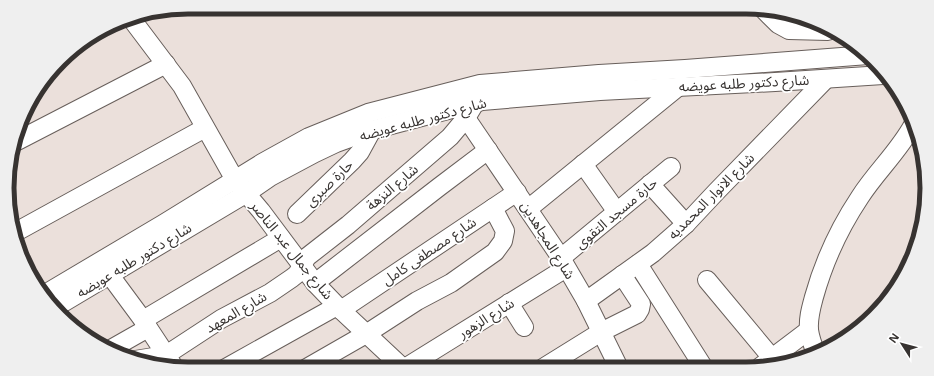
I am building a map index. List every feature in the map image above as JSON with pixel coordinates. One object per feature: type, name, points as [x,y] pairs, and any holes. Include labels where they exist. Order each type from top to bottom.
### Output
[{"type":"street","points":[[769,15],[778,24],[789,30],[821,31]]},
{"type":"street","name":"شارع جمال عبد الناصر","points":[[134,22],[182,86],[205,128],[241,187],[315,283],[391,362]]},
{"type":"street","name":"شارع دكتور طلبه عويضه","points":[[59,305],[110,274],[241,187],[309,137],[368,113],[480,84],[859,56]]},
{"type":"street","points":[[21,139],[166,64]]},
{"type":"street","name":"شارع دكتور طلبه عويضه","points":[[266,170],[372,130],[470,111],[504,99],[600,91],[879,75]]},
{"type":"street","name":"شارع الانوار المحمديه","points":[[586,301],[653,253],[686,224],[826,79]]},
{"type":"street","points":[[528,209],[678,87]]},
{"type":"street","name":"شارع المجاهدين","points":[[470,111],[488,150],[564,263],[586,301],[616,362]]},
{"type":"street","name":"شارع النزهة","points":[[301,265],[307,257],[348,225],[450,137],[470,111]]},
{"type":"street","points":[[19,231],[205,128]]},
{"type":"street","points":[[814,348],[809,330],[810,313],[820,276],[835,241],[860,196],[910,129]]},
{"type":"street","name":"حارة صبرى","points":[[297,214],[352,161],[372,130]]},
{"type":"street","points":[[315,283],[439,186],[488,150]]},
{"type":"street","points":[[583,164],[617,212]]},
{"type":"street","name":"حارة مسجد التقوى","points":[[564,263],[617,212],[671,167]]},
{"type":"street","points":[[650,184],[686,224]]},
{"type":"street","name":"شارع دكتور طلبه عويضه","points":[[49,292],[241,187]]},
{"type":"street","name":"شارع مصطفى كامل","points":[[237,362],[339,308],[517,192]]},
{"type":"street","points":[[317,362],[366,334],[417,301],[451,283],[495,252],[504,241],[505,231],[493,208]]},
{"type":"street","points":[[115,346],[146,324],[281,238]]},
{"type":"street","name":"شارع الزهور","points":[[405,362],[509,303],[564,263]]},
{"type":"street","points":[[638,264],[700,362]]},
{"type":"street","name":"شارع المعهد","points":[[170,361],[221,319],[288,282],[296,274],[301,265]]},
{"type":"street","points":[[110,274],[146,324],[170,361]]},
{"type":"street","points":[[553,362],[602,332],[637,314],[641,304],[622,276]]},
{"type":"street","points":[[707,280],[765,361]]},
{"type":"street","points":[[509,303],[524,327]]},
{"type":"street","points":[[769,361],[809,330]]}]
